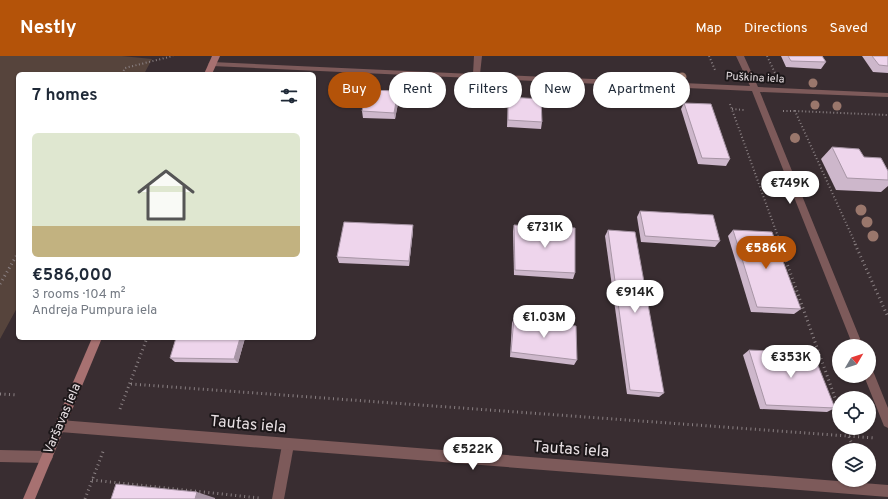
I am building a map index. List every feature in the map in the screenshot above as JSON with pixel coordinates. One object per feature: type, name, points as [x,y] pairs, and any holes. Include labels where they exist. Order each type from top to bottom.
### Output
[{"type":"street","points":[[209,72],[216,56]]},
{"type":"street","points":[[476,72],[478,56]]},
{"type":"street","points":[[740,56],[755,89],[855,339]]},
{"type":"street","name":"Puškina iela","points":[[212,64],[454,76]]},
{"type":"street","name":"Puškina iela","points":[[522,79],[888,96]]},
{"type":"street","name":"Varšavas iela","points":[[29,499],[96,340]]},
{"type":"street","points":[[872,383],[888,422]]},
{"type":"street","name":"Tautas iela","points":[[60,426],[888,491]]},
{"type":"street","points":[[278,499],[288,445]]},
{"type":"street","points":[[0,456],[47,457]]},
{"type":"path","points":[[123,72],[125,68],[173,56]]},
{"type":"path","points":[[709,56],[715,70]]},
{"type":"path","points":[[767,56],[776,76]]},
{"type":"path","points":[[746,110],[731,108],[833,391]]},
{"type":"path","points":[[888,115],[795,111],[888,317]]},
{"type":"path","points":[[0,284],[16,256]]},
{"type":"path","points":[[146,340],[131,384],[832,434]]},
{"type":"path","points":[[0,394],[16,395]]},
{"type":"path","points":[[851,443],[848,435],[876,438]]},
{"type":"path","points":[[92,480],[260,498]]},
{"type":"shaded area","points":[[0,56],[122,56],[152,59],[145,72],[16,72],[16,310],[0,339]]},
{"type":"building","points":[[788,56],[822,56],[826,62],[791,61]]},
{"type":"building","points":[[872,56],[888,56],[888,66],[879,65]]},
{"type":"building","points":[[381,90],[389,91],[389,108],[395,108],[394,113],[362,111],[363,108],[381,108]]},
{"type":"building","points":[[522,98],[530,98],[530,108],[541,108],[542,122],[508,120],[508,108],[522,108]]},
{"type":"building","points":[[690,103],[711,104],[730,159],[702,158],[686,108],[690,108]]},
{"type":"building","points":[[832,147],[859,149],[864,157],[881,158],[888,171],[888,180],[847,178]]},
{"type":"building","points":[[640,211],[713,215],[720,241],[645,236]]},
{"type":"building","points":[[344,222],[413,225],[409,261],[337,257]]},
{"type":"building","points":[[514,225],[575,228],[575,273],[515,270]]},
{"type":"building","points":[[608,230],[635,232],[664,393],[630,390]]},
{"type":"building","points":[[733,230],[772,232],[801,309],[757,307]]},
{"type":"building","points":[[514,318],[576,326],[577,360],[511,352]]},
{"type":"building","points":[[175,340],[239,340],[234,359],[170,358]]},
{"type":"building","points":[[749,350],[813,353],[832,400],[832,408],[766,405]]},
{"type":"building","points":[[116,484],[197,492],[195,499],[111,499]]}]
